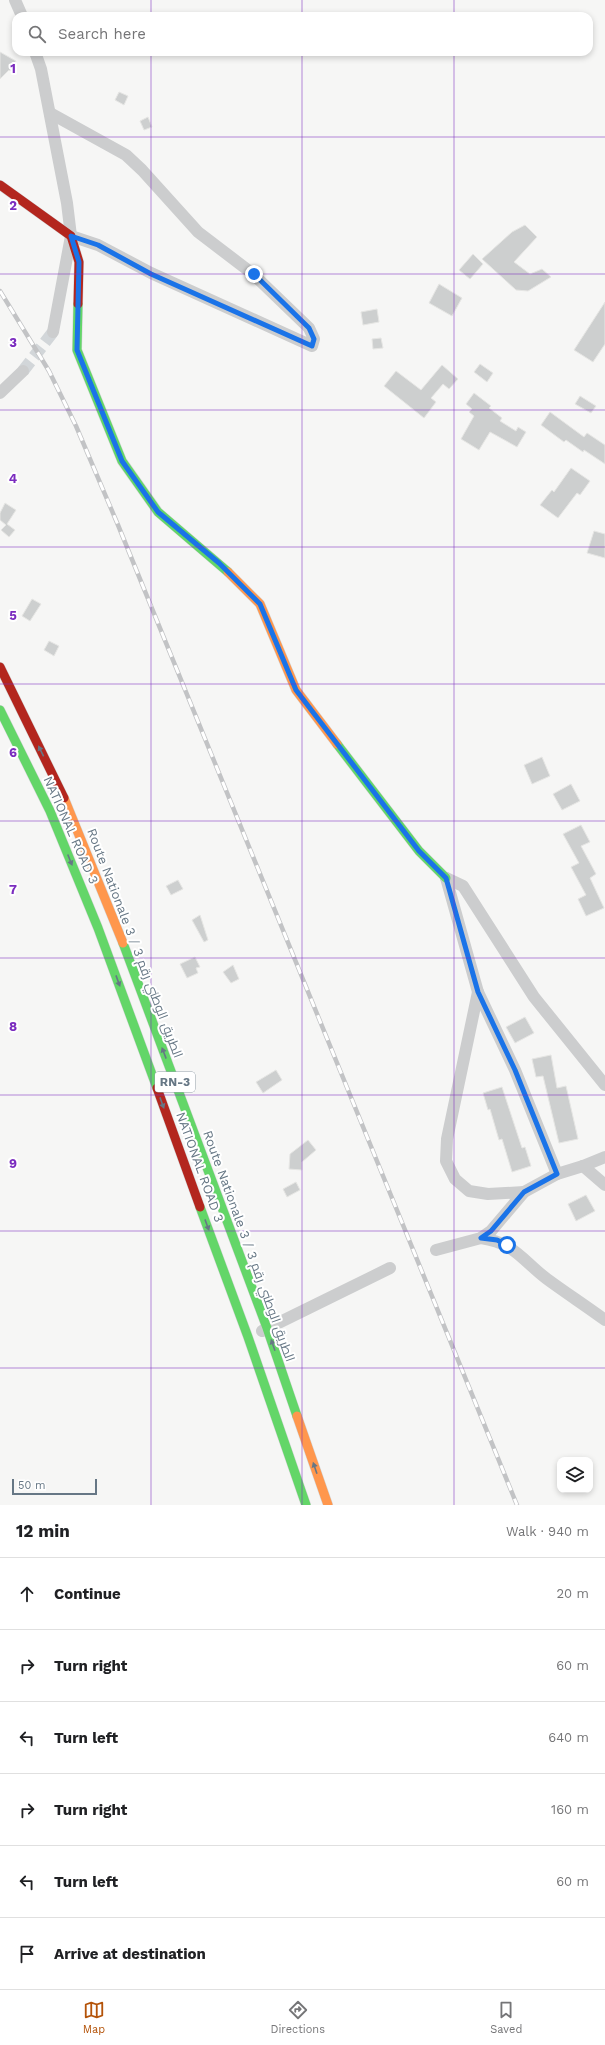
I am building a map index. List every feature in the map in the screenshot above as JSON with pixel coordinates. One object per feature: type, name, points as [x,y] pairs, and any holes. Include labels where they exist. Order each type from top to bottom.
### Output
[{"type":"main road","points":[[0,185],[71,236],[79,262],[77,350],[122,461],[158,512],[219,563],[260,604],[296,690],[419,851],[446,878]]},
{"type":"main road","name":"Route Nationale 3 / الطريق الوطني رقم 3","points":[[0,668],[64,798],[119,933],[267,1328],[328,1505]]},
{"type":"main road","name":"NATIONAL ROAD 3","points":[[0,710],[50,812],[98,928],[248,1337],[306,1505]]},
{"type":"street","points":[[15,0],[20,12]]},
{"type":"street","points":[[37,56],[42,69],[67,203],[71,236],[53,332]]},
{"type":"street","points":[[50,113],[126,154],[198,232],[254,274],[309,328],[314,339],[312,346],[151,274],[98,245],[71,236]]},
{"type":"street","points":[[0,393],[23,371]]},
{"type":"street","points":[[446,878],[478,992],[515,1070],[557,1174]]},
{"type":"street","points":[[446,878],[463,886],[534,997],[605,1085]]},
{"type":"street","points":[[478,992],[447,1139],[446,1161],[455,1179],[469,1191],[488,1194],[524,1192]]},
{"type":"street","points":[[436,1250],[481,1238],[491,1231],[524,1192],[557,1174],[605,1157]]},
{"type":"street","points":[[583,1166],[605,1185]]},
{"type":"street","points":[[481,1238],[497,1240],[507,1245],[546,1278],[605,1320]]},
{"type":"street","points":[[248,1337],[390,1268]]},
{"type":"building","points":[[0,52],[16,61],[10,71],[9,70],[0,79]]},
{"type":"building","points":[[119,92],[128,96],[124,105],[115,100]]},
{"type":"building","points":[[148,117],[152,127],[144,130],[140,121]]},
{"type":"building","points":[[525,225],[537,237],[514,262],[530,274],[542,269],[551,277],[528,291],[516,290],[482,259],[512,232]]},
{"type":"building","points":[[473,254],[483,264],[470,279],[459,270]]},
{"type":"building","points":[[439,284],[462,298],[452,316],[429,303]]},
{"type":"building","points":[[605,302],[605,344],[593,362],[574,350]]},
{"type":"building","points":[[377,309],[379,322],[363,325],[361,312]]},
{"type":"building","points":[[381,338],[383,348],[373,349],[372,339]]},
{"type":"building","points":[[480,364],[493,373],[487,382],[474,372]]},
{"type":"building","points":[[442,365],[458,379],[449,389],[443,384],[431,398],[436,402],[424,418],[384,386],[396,371],[421,390]]},
{"type":"building","points":[[474,393],[491,406],[489,408],[502,418],[500,421],[516,431],[518,427],[526,432],[517,447],[490,432],[479,450],[461,439],[474,416],[469,412],[472,409],[466,404]]},
{"type":"building","points":[[580,396],[596,406],[591,413],[575,404]]},
{"type":"building","points":[[550,412],[584,437],[587,433],[605,445],[605,464],[584,450],[583,452],[566,440],[564,442],[541,425]]},
{"type":"building","points":[[571,468],[590,481],[580,495],[577,493],[558,518],[540,505],[552,490],[554,492]]},
{"type":"building","points":[[5,503],[16,510],[7,524],[15,530],[9,537],[1,530],[6,525],[0,520],[0,513]]},
{"type":"building","points":[[594,531],[605,534],[605,558],[587,553]]},
{"type":"building","points":[[32,599],[41,604],[30,621],[22,616]]},
{"type":"building","points":[[49,641],[59,646],[54,656],[44,650]]},
{"type":"building","points":[[542,757],[550,776],[532,784],[524,765]]},
{"type":"building","points":[[571,784],[580,801],[562,810],[553,794]]},
{"type":"building","points":[[581,825],[590,842],[581,846],[596,874],[590,878],[604,908],[586,916],[578,899],[586,895],[571,867],[579,863],[563,834]]},
{"type":"building","points":[[178,880],[183,889],[171,895],[166,886]]},
{"type":"building","points":[[200,915],[208,940],[204,942],[192,920]]},
{"type":"building","points":[[195,957],[200,967],[196,968],[198,973],[187,978],[180,964]]},
{"type":"building","points":[[233,965],[239,979],[231,983],[223,972]]},
{"type":"building","points":[[525,1017],[534,1033],[515,1043],[506,1027]]},
{"type":"building","points":[[551,1055],[557,1088],[566,1086],[578,1139],[559,1143],[543,1076],[536,1077],[532,1059]]},
{"type":"building","points":[[276,1070],[282,1080],[263,1093],[256,1082]]},
{"type":"building","points":[[502,1087],[522,1148],[525,1147],[531,1166],[512,1172],[502,1139],[499,1140],[490,1109],[488,1110],[483,1093]]},
{"type":"building","points":[[308,1140],[316,1150],[302,1162],[302,1170],[289,1169],[290,1154]]},
{"type":"building","points":[[296,1182],[300,1190],[287,1197],[283,1189]]},
{"type":"building","points":[[586,1195],[595,1211],[576,1221],[568,1204]]},
{"type":"tunnel","points":[[23,371],[53,332]]},
{"type":"railway","points":[[0,291],[49,371],[76,426],[118,525],[517,1505]]},
{"type":"traffic: fast","points":[[78,304],[77,350],[122,461],[158,512],[228,572]]},
{"type":"traffic: fast","points":[[0,710],[50,811],[98,928],[157,1088]]},
{"type":"traffic: fast","points":[[337,744],[419,851],[446,878]]},
{"type":"traffic: fast","points":[[123,943],[267,1328],[297,1416]]},
{"type":"traffic: fast","points":[[200,1207],[248,1337],[306,1505]]},
{"type":"traffic: slow","points":[[228,572],[260,604],[296,690],[337,744]]},
{"type":"traffic: slow","points":[[64,798],[123,943]]},
{"type":"traffic: slow","points":[[297,1416],[328,1505]]},
{"type":"traffic: jam","points":[[0,185],[71,236],[79,262],[78,304]]},
{"type":"traffic: jam","points":[[0,667],[64,798]]},
{"type":"traffic: jam","points":[[157,1088],[200,1207]]},
{"type":"route","points":[[254,274],[309,328],[314,339],[312,346],[151,274],[98,245],[71,236],[79,262],[77,350],[122,461],[158,512],[219,563],[260,604],[296,690],[419,851],[446,878],[478,992],[515,1070],[557,1174],[524,1192],[507,1210],[491,1231],[481,1238],[497,1240],[507,1245]]}]
